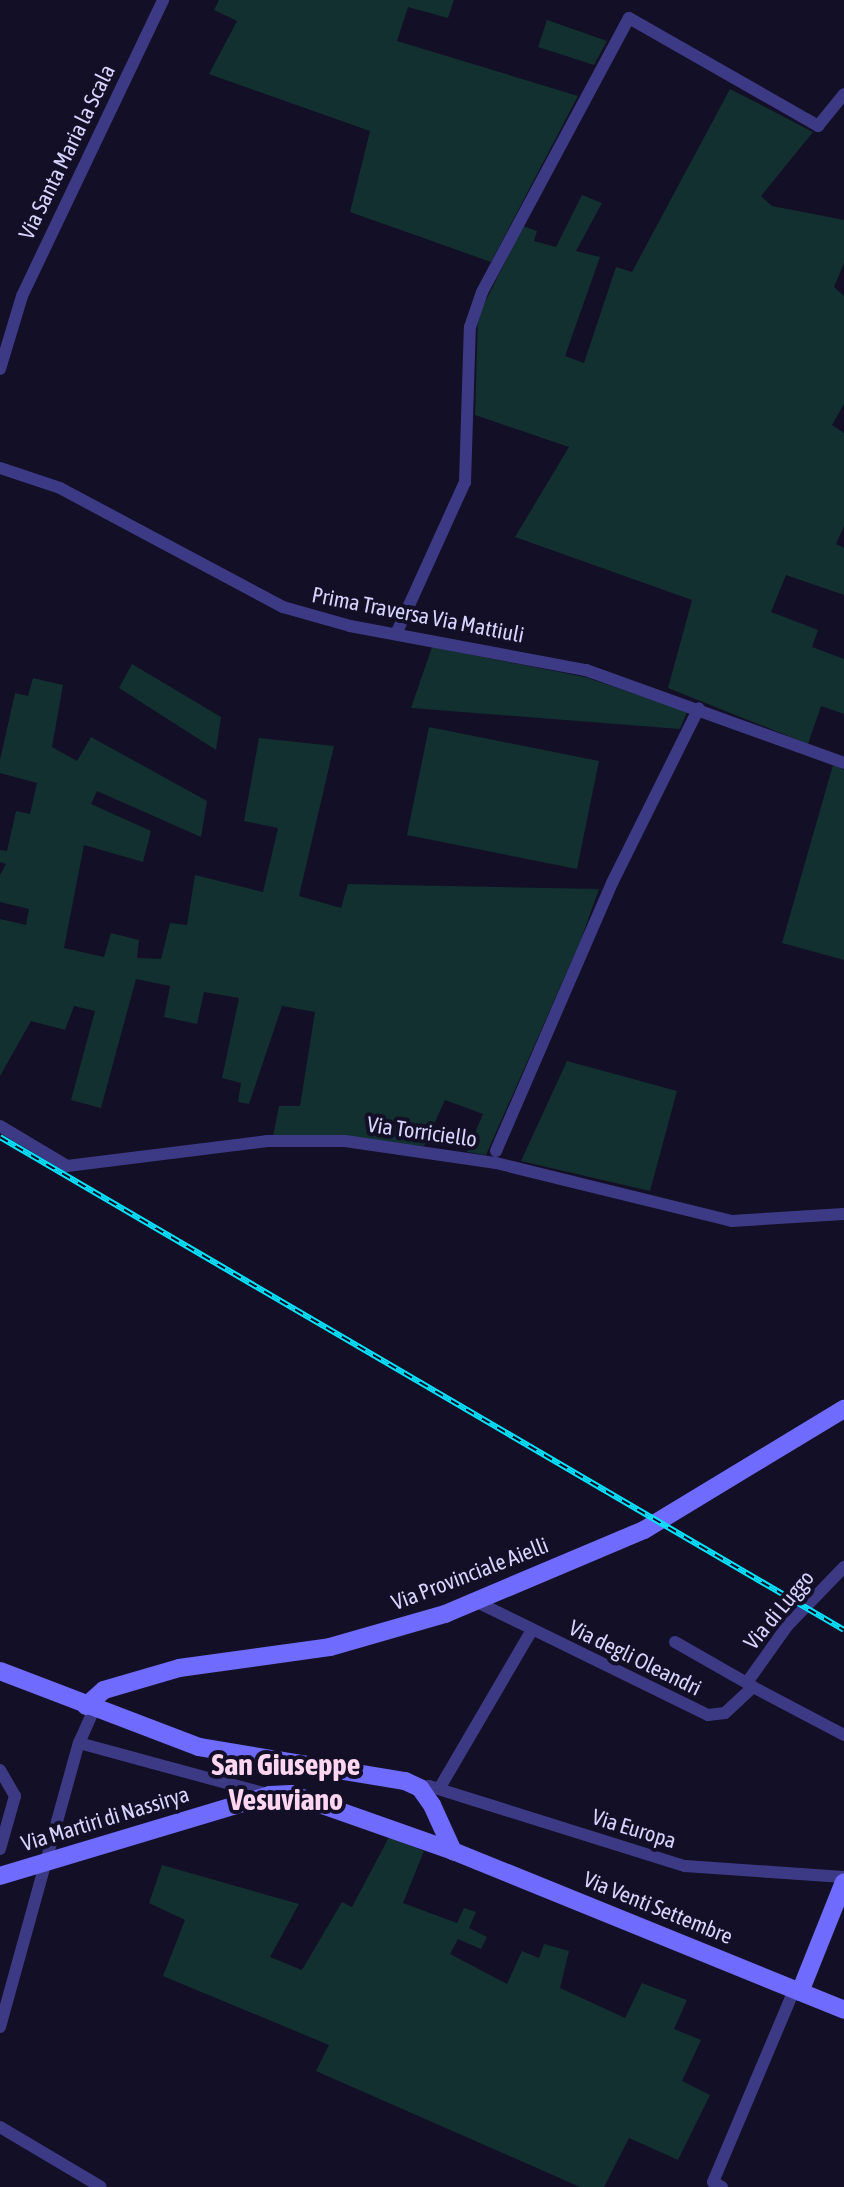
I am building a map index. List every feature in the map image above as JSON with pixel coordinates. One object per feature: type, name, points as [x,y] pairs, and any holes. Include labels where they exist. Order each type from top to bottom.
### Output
[{"type":"street","name":"Via Santa Maria la Scala","points":[[0,369],[22,296],[163,0]]},
{"type":"street","points":[[396,634],[465,482],[470,327],[482,292],[629,18],[818,126],[844,94]]},
{"type":"street","name":"Prima Traversa Via Mattiuli","points":[[0,468],[60,488],[268,601],[396,634],[586,670],[699,708],[844,763]]},
{"type":"street","name":"Via Torriciello","points":[[496,1151],[612,883],[699,708]]},
{"type":"street","name":"Via Torriciello","points":[[0,1126],[67,1166],[267,1141],[330,1140],[496,1163],[732,1221],[844,1214]]},
{"type":"street","name":"Via Provinciale Aielli","points":[[90,1708],[104,1690],[179,1668],[330,1647],[475,1601],[644,1530],[844,1409]]},
{"type":"street","name":"Via di Luggo","points":[[751,1684],[788,1625],[844,1567]]},
{"type":"street","name":"Via degli Oleandri","points":[[475,1601],[708,1715],[725,1713],[751,1684]]},
{"type":"street","points":[[429,1788],[532,1630]]},
{"type":"street","points":[[675,1642],[844,1735]]},
{"type":"street","points":[[0,1671],[90,1708],[199,1747],[371,1775],[429,1788]]},
{"type":"street","points":[[0,2027],[90,1708]]},
{"type":"street","points":[[79,1743],[270,1795]]},
{"type":"street","points":[[0,1770],[15,1796],[0,1849]]},
{"type":"street","points":[[429,1788],[453,1851]]},
{"type":"street","name":"Via Europa","points":[[429,1788],[685,1866],[844,1879]]},
{"type":"street","name":"Via Martiri di Nassirya","points":[[0,1876],[46,1865],[270,1795],[291,1794],[453,1851]]},
{"type":"street","name":"Via Venti Settembre","points":[[453,1851],[844,2010]]},
{"type":"street","points":[[722,2187],[713,2182],[844,1879]]},
{"type":"street","points":[[0,2127],[101,2187]]},
{"type":"green space","points":[[219,0],[454,0],[448,18],[408,7],[397,41],[578,96],[491,262],[350,212],[370,131],[209,74],[237,21],[214,10]]},
{"type":"green space","points":[[547,20],[607,41],[594,65],[538,47]]},
{"type":"green space","points":[[730,89],[813,132],[761,196],[772,206],[844,220],[844,263],[834,287],[844,296],[844,404],[832,425],[844,433],[844,526],[836,544],[844,548],[844,595],[786,575],[771,612],[818,630],[812,647],[844,659],[844,714],[821,706],[808,744],[668,688],[692,600],[515,537],[569,447],[475,415],[478,316],[523,226],[537,231],[534,241],[556,247],[582,195],[602,203],[576,251],[600,257],[565,356],[584,363],[616,267],[632,272]]},
{"type":"green space","points":[[432,647],[585,677],[687,712],[680,729],[411,708]]},
{"type":"green space","points":[[132,664],[221,717],[216,750],[119,688]]},
{"type":"green space","points":[[33,678],[63,685],[52,747],[77,761],[91,737],[207,801],[201,837],[97,791],[91,804],[151,831],[143,862],[84,845],[64,948],[104,957],[111,933],[139,940],[137,958],[161,959],[170,923],[187,925],[195,875],[263,892],[278,828],[244,821],[259,738],[334,746],[299,896],[341,908],[348,884],[599,889],[580,942],[486,1155],[467,1152],[483,1114],[445,1100],[424,1146],[273,1136],[279,1106],[300,1106],[315,1012],[282,1006],[249,1104],[238,1102],[241,1083],[222,1078],[239,998],[204,992],[197,1024],[164,1017],[170,986],[136,979],[101,1108],[71,1100],[95,1011],[74,1006],[65,1030],[31,1021],[0,1076],[0,919],[26,925],[29,909],[0,902],[0,875],[6,864],[0,862],[0,850],[7,851],[16,811],[30,814],[37,783],[0,773],[0,760],[15,693],[28,696]]},
{"type":"green space","points":[[429,727],[599,761],[577,869],[407,835]]},
{"type":"green space","points":[[833,765],[844,770],[844,960],[782,943]]},
{"type":"green space","points":[[567,1061],[677,1091],[650,1191],[521,1161]]},
{"type":"green space","points":[[389,1837],[424,1851],[403,1903],[457,1923],[464,1908],[476,1912],[469,1928],[487,1937],[481,1949],[458,1939],[450,1954],[507,1984],[522,1951],[539,1958],[544,1944],[569,1951],[560,1988],[625,2018],[642,1983],[687,2000],[674,2029],[701,2040],[682,2081],[710,2095],[678,2160],[629,2138],[604,2187],[580,2187],[316,2071],[329,2045],[163,1976],[185,1920],[149,1903],[162,1865],[299,1904],[270,1957],[302,1970],[342,1902],[352,1907]]},
{"type":"railway","points":[[0,1137],[844,1630]]},
{"type":"district","name":"San Giuseppe Vesuviano","points":[[286,1781]]}]
